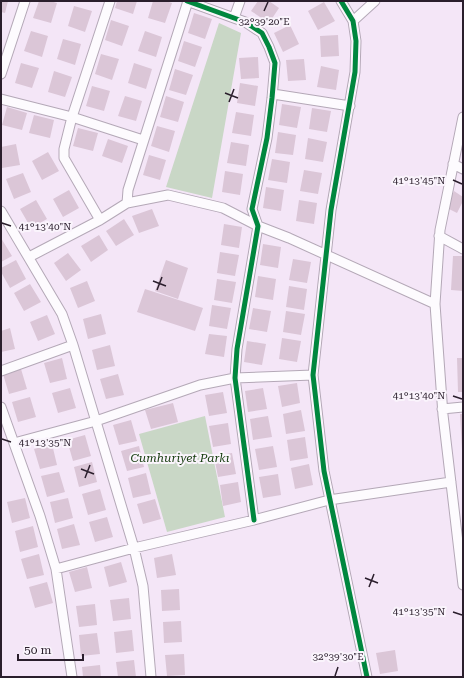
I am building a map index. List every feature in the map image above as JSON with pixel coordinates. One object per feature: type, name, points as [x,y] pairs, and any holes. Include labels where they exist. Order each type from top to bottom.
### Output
[{"type":"street","points":[[1,74],[25,1]]},
{"type":"street","points":[[100,220],[64,158],[64,149],[72,117],[110,1]]},
{"type":"street","points":[[126,203],[128,190],[143,140],[187,1],[245,22],[262,33],[270,46],[275,63],[273,94],[267,138],[252,209],[258,226],[237,349],[234,378],[254,520]]},
{"type":"street","points":[[234,18],[240,1]]},
{"type":"street","points":[[341,1],[352,21],[356,41],[355,72],[331,210],[313,375],[324,471],[367,677]]},
{"type":"street","points":[[352,21],[375,1]]},
{"type":"street","points":[[273,94],[350,106]]},
{"type":"street","points":[[1,99],[72,117],[143,140]]},
{"type":"street","points":[[463,117],[439,236],[435,304],[442,409],[463,585]]},
{"type":"street","points":[[453,164],[463,169]]},
{"type":"street","points":[[29,257],[100,220],[126,203],[168,195],[223,208],[258,226],[289,238],[435,304]]},
{"type":"street","points":[[1,211],[62,314],[73,345],[134,548],[143,586],[151,677]]},
{"type":"street","points":[[439,236],[463,249]]},
{"type":"street","points":[[1,371],[73,345]]},
{"type":"street","points":[[14,443],[96,421],[200,385],[234,378],[274,375],[313,375]]},
{"type":"street","points":[[1,408],[40,516],[56,569],[72,677]]},
{"type":"street","points":[[442,409],[463,408]]},
{"type":"street","points":[[56,569],[134,548],[254,520],[330,500],[450,482]]},
{"type":"green space","points":[[219,23],[241,33],[212,198],[166,187]]},
{"type":"green space","name":"Cumhuriyet Parkı","points":[[205,416],[225,517],[167,532],[139,434]]},
{"type":"building","points":[[1,1],[8,1],[5,13],[1,12]]},
{"type":"building","points":[[39,1],[50,1],[57,3],[51,23],[33,18]]},
{"type":"building","points":[[117,1],[137,1],[133,14],[115,8]]},
{"type":"building","points":[[153,1],[166,1],[172,3],[165,23],[148,18]]},
{"type":"building","points":[[258,1],[269,1],[279,8],[269,23],[251,11]]},
{"type":"building","points":[[324,2],[335,21],[318,30],[308,11]]},
{"type":"building","points":[[74,6],[92,11],[85,32],[68,26]]},
{"type":"building","points":[[194,13],[212,19],[205,39],[188,33]]},
{"type":"building","points":[[111,20],[129,26],[122,46],[105,40]]},
{"type":"building","points":[[290,25],[299,44],[283,52],[274,33]]},
{"type":"building","points":[[31,31],[48,36],[42,57],[24,51]]},
{"type":"building","points":[[145,31],[162,37],[156,57],[138,51]]},
{"type":"building","points":[[338,35],[339,56],[321,57],[320,36]]},
{"type":"building","points":[[63,39],[81,44],[75,65],[57,59]]},
{"type":"building","points":[[184,41],[202,47],[195,67],[178,61]]},
{"type":"building","points":[[101,54],[119,59],[112,80],[95,74]]},
{"type":"building","points":[[258,57],[259,78],[241,79],[239,58]]},
{"type":"building","points":[[304,59],[306,80],[288,81],[286,60]]},
{"type":"building","points":[[21,63],[39,68],[32,88],[15,83]]},
{"type":"building","points":[[134,63],[152,69],[146,89],[128,83]]},
{"type":"building","points":[[321,66],[339,70],[336,90],[317,87]]},
{"type":"building","points":[[175,69],[193,75],[186,95],[169,90]]},
{"type":"building","points":[[54,71],[72,77],[65,97],[48,92]]},
{"type":"building","points":[[240,83],[258,86],[255,106],[237,103]]},
{"type":"building","points":[[92,86],[110,91],[104,111],[86,106]]},
{"type":"building","points":[[125,96],[142,101],[136,121],[118,116]]},
{"type":"building","points":[[166,96],[184,102],[178,122],[160,117]]},
{"type":"building","points":[[282,104],[301,107],[297,128],[279,125]]},
{"type":"building","points":[[7,107],[27,113],[22,130],[2,125]]},
{"type":"building","points":[[312,108],[331,111],[327,132],[309,129]]},
{"type":"building","points":[[236,112],[254,115],[251,136],[232,133]]},
{"type":"building","points":[[34,115],[54,120],[50,138],[29,133]]},
{"type":"building","points":[[157,126],[175,131],[169,152],[151,146]]},
{"type":"building","points":[[78,128],[98,133],[93,151],[73,146]]},
{"type":"building","points":[[278,132],[296,135],[293,155],[275,153]]},
{"type":"building","points":[[308,138],[327,142],[323,162],[305,159]]},
{"type":"building","points":[[108,139],[128,146],[122,163],[102,156]]},
{"type":"building","points":[[231,142],[249,145],[246,166],[227,163]]},
{"type":"building","points":[[16,144],[20,165],[2,168],[1,147]]},
{"type":"building","points":[[48,152],[59,171],[42,180],[32,161]]},
{"type":"building","points":[[149,155],[166,160],[160,180],[143,175]]},
{"type":"building","points":[[272,159],[290,162],[287,183],[268,180]]},
{"type":"building","points":[[304,170],[322,173],[318,194],[300,191]]},
{"type":"building","points":[[225,171],[243,174],[240,195],[222,192]]},
{"type":"building","points":[[23,173],[31,192],[14,199],[6,179]]},
{"type":"building","points":[[266,187],[284,190],[281,211],[263,208]]},
{"type":"building","points":[[69,190],[79,208],[63,217],[53,199]]},
{"type":"building","points":[[454,191],[463,197],[463,201],[457,213],[447,208]]},
{"type":"building","points":[[36,200],[47,219],[31,228],[20,209]]},
{"type":"building","points":[[299,200],[317,203],[314,224],[296,221]]},
{"type":"building","points":[[152,209],[159,226],[139,233],[132,216]]},
{"type":"building","points":[[124,219],[134,235],[116,246],[106,231]]},
{"type":"building","points":[[224,224],[242,227],[239,248],[221,245]]},
{"type":"building","points":[[99,235],[108,250],[91,262],[81,246]]},
{"type":"building","points":[[1,238],[12,256],[1,262]]},
{"type":"building","points":[[263,244],[281,247],[278,268],[260,265]]},
{"type":"building","points":[[220,252],[239,255],[235,276],[217,273]]},
{"type":"building","points":[[68,253],[81,270],[66,281],[54,263]]},
{"type":"building","points":[[453,256],[463,256],[463,291],[451,290]]},
{"type":"building","points":[[293,259],[311,262],[307,283],[289,280]]},
{"type":"building","points":[[16,260],[26,279],[10,288],[1,272],[1,268]]},
{"type":"building","points":[[166,260],[188,268],[178,299],[155,291]]},
{"type":"building","points":[[258,276],[276,279],[273,300],[255,297]]},
{"type":"building","points":[[217,279],[236,282],[232,303],[214,300]]},
{"type":"building","points":[[87,281],[95,301],[78,308],[70,288]]},
{"type":"building","points":[[30,284],[41,302],[24,311],[14,293]]},
{"type":"building","points":[[289,286],[307,289],[304,310],[286,307]]},
{"type":"building","points":[[145,289],[203,308],[195,331],[137,312]]},
{"type":"building","points":[[212,305],[231,308],[227,329],[209,326]]},
{"type":"building","points":[[253,308],[271,311],[267,332],[249,329]]},
{"type":"building","points":[[286,311],[305,314],[301,335],[283,332]]},
{"type":"building","points":[[101,314],[106,334],[88,339],[83,319]]},
{"type":"building","points":[[47,315],[55,334],[38,341],[30,322]]},
{"type":"building","points":[[10,328],[15,349],[1,352],[1,331]]},
{"type":"building","points":[[209,334],[227,336],[224,357],[205,354]]},
{"type":"building","points":[[282,338],[301,341],[297,362],[279,359]]},
{"type":"building","points":[[247,341],[266,344],[262,365],[244,362]]},
{"type":"building","points":[[110,345],[115,366],[97,370],[92,350]]},
{"type":"building","points":[[62,358],[67,379],[50,383],[44,363]]},
{"type":"building","points":[[457,358],[463,358],[463,392],[458,392]]},
{"type":"building","points":[[21,369],[27,389],[9,394],[3,374]]},
{"type":"building","points":[[118,374],[124,395],[106,399],[100,379]]},
{"type":"building","points":[[297,383],[300,403],[282,407],[278,386]]},
{"type":"building","points":[[70,388],[76,408],[58,413],[52,393]]},
{"type":"building","points":[[263,388],[267,409],[248,412],[245,391]]},
{"type":"building","points":[[223,392],[227,413],[209,416],[205,395]]},
{"type":"building","points":[[30,397],[36,417],[18,422],[12,402]]},
{"type":"building","points":[[173,403],[178,422],[151,429],[145,410]]},
{"type":"building","points":[[301,410],[305,431],[286,434],[283,414]]},
{"type":"building","points":[[460,414],[463,414],[463,450],[462,450]]},
{"type":"building","points":[[268,416],[272,437],[253,440],[250,419]]},
{"type":"building","points":[[131,420],[137,441],[119,445],[113,425]]},
{"type":"building","points":[[228,423],[231,444],[213,447],[209,426]]},
{"type":"building","points":[[85,435],[91,456],[73,461],[67,440]]},
{"type":"building","points":[[305,437],[308,458],[290,461],[287,440]]},
{"type":"building","points":[[52,444],[57,465],[40,469],[34,449]]},
{"type":"building","points":[[139,446],[144,467],[127,471],[121,451]]},
{"type":"building","points":[[273,446],[277,467],[259,470],[255,449]]},
{"type":"building","points":[[232,453],[236,474],[218,477],[214,456]]},
{"type":"building","points":[[92,462],[97,482],[79,487],[74,467]]},
{"type":"building","points":[[309,464],[313,485],[295,489],[291,468]]},
{"type":"building","points":[[59,472],[65,492],[47,497],[41,476]]},
{"type":"building","points":[[146,473],[151,494],[133,498],[128,478]]},
{"type":"building","points":[[278,474],[281,495],[263,498],[259,477]]},
{"type":"building","points":[[238,482],[241,502],[223,506],[220,485]]},
{"type":"building","points":[[100,489],[106,510],[88,515],[82,494]]},
{"type":"building","points":[[25,498],[30,518],[12,523],[7,502]]},
{"type":"building","points":[[68,498],[73,518],[55,523],[50,502]]},
{"type":"building","points":[[155,499],[161,519],[143,524],[137,504]]},
{"type":"building","points":[[107,517],[113,537],[95,542],[89,522]]},
{"type":"building","points":[[74,524],[80,545],[62,549],[57,529]]},
{"type":"building","points":[[33,526],[38,547],[20,552],[15,531]]},
{"type":"building","points":[[39,554],[44,575],[27,579],[21,559]]},
{"type":"building","points":[[172,554],[176,575],[157,578],[154,558]]},
{"type":"building","points":[[121,562],[127,582],[109,587],[104,567]]},
{"type":"building","points":[[87,567],[92,588],[75,592],[69,572]]},
{"type":"building","points":[[47,582],[53,603],[35,608],[29,587]]},
{"type":"building","points":[[179,589],[180,610],[162,611],[161,590]]},
{"type":"building","points":[[129,598],[131,619],[113,621],[110,600]]},
{"type":"building","points":[[95,604],[97,625],[79,627],[76,606]]},
{"type":"building","points":[[181,621],[182,642],[164,643],[163,622]]},
{"type":"building","points":[[132,630],[134,651],[116,653],[114,632]]},
{"type":"building","points":[[97,633],[100,654],[81,656],[79,635]]},
{"type":"building","points":[[395,650],[398,671],[380,674],[376,653]]},
{"type":"building","points":[[184,654],[185,675],[167,676],[165,655]]},
{"type":"building","points":[[134,660],[136,677],[118,677],[116,662]]},
{"type":"building","points":[[100,665],[101,677],[83,677],[82,667]]},
{"type":"cycle path","points":[[187,1],[245,22],[262,33],[275,63],[267,138],[252,209],[258,226],[237,349],[235,378],[254,520]]},
{"type":"cycle path","points":[[341,1],[353,21],[356,41],[355,72],[331,210],[313,375],[324,471],[367,677]]}]
